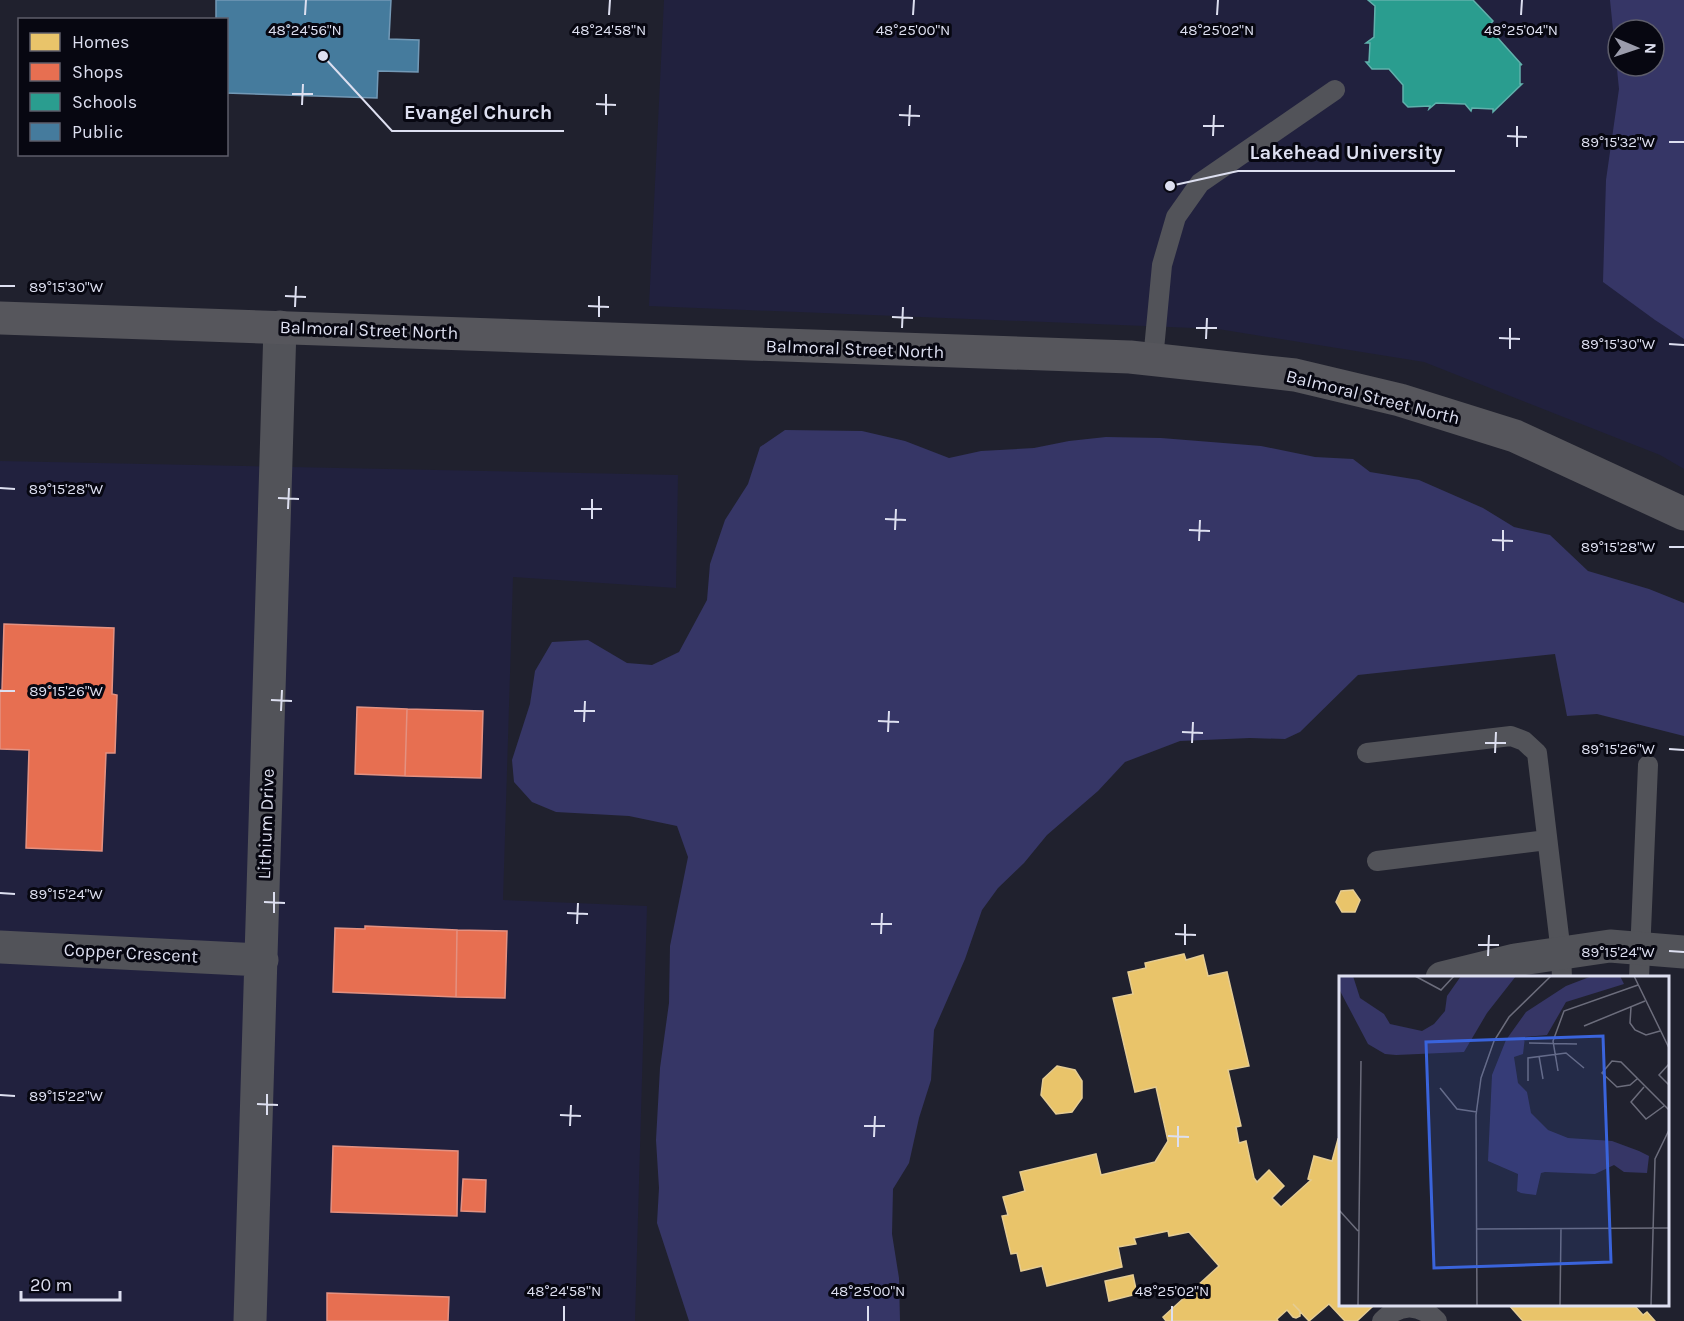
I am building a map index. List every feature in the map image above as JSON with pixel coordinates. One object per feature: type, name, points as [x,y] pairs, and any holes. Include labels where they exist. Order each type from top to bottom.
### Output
[{"type":"main road","name":"Balmoral Street North","points":[[0,318],[1130,357],[1295,375],[1400,400],[1515,436],[1684,514]]},
{"type":"street","name":"Lithium Drive","points":[[250,1321],[280,327]]},
{"type":"street","points":[[1450,976],[1515,960],[1562,965],[1610,946],[1640,963],[1684,952]]},
{"type":"street","name":"Copper Crescent","points":[[0,947],[262,960]]},
{"type":"lane","points":[[1152,360],[1162,265],[1176,218],[1200,183],[1335,90]]},
{"type":"lane","points":[[1367,753],[1511,736],[1524,741],[1537,753],[1562,965]]},
{"type":"lane","points":[[1640,963],[1648,765]]},
{"type":"lane","points":[[1377,861],[1547,840]]},
{"type":"lane","points":[[1382,1321],[1391,1312],[1411,1307],[1427,1311],[1437,1321]]},
{"type":"shaded area","points":[[664,0],[1684,0],[1684,469],[1660,455],[1424,362],[1218,329],[649,306]]},
{"type":"shaded area","points":[[1610,0],[1684,0],[1684,339],[1603,282],[1606,180],[1619,89],[1618,78],[1666,78],[1666,18],[1612,18]]},
{"type":"shaded area","points":[[785,430],[862,431],[905,441],[949,458],[981,451],[1034,448],[1106,437],[1161,438],[1261,446],[1315,457],[1353,459],[1370,472],[1419,480],[1483,508],[1514,527],[1550,535],[1588,571],[1649,589],[1684,603],[1684,736],[1597,714],[1567,716],[1555,654],[1358,675],[1300,732],[1285,739],[1180,741],[1125,762],[1098,791],[1047,835],[1024,863],[998,888],[982,910],[965,959],[934,1030],[931,1080],[919,1118],[909,1163],[893,1189],[892,1234],[899,1278],[900,1321],[689,1321],[657,1223],[659,1188],[656,1140],[660,1068],[669,1003],[670,946],[688,857],[677,826],[629,816],[556,812],[532,802],[514,782],[512,760],[530,704],[535,671],[552,642],[588,640],[627,663],[652,665],[679,652],[707,600],[710,564],[725,520],[748,484],[760,447]]},
{"type":"shaded area","points":[[0,461],[678,475],[676,588],[513,577],[503,900],[647,906],[635,1321],[0,1321]]},
{"type":"building: Homes","points":[[1353,890],[1360,900],[1355,912],[1342,912],[1336,902],[1341,891]]},
{"type":"building: Homes","points":[[1184,954],[1186,960],[1203,955],[1208,976],[1227,972],[1249,1066],[1228,1070],[1241,1126],[1236,1127],[1239,1143],[1246,1141],[1254,1178],[1257,1182],[1269,1170],[1284,1186],[1272,1198],[1281,1207],[1311,1180],[1308,1179],[1314,1156],[1332,1161],[1339,1140],[1339,1306],[1372,1307],[1357,1321],[1345,1321],[1329,1304],[1309,1321],[1300,1311],[1300,1316],[1296,1318],[1287,1310],[1277,1319],[1278,1321],[1166,1321],[1163,1317],[1219,1266],[1189,1232],[1169,1236],[1168,1231],[1134,1238],[1136,1244],[1118,1247],[1122,1267],[1047,1286],[1042,1266],[1021,1271],[1017,1253],[1011,1254],[1002,1216],[1008,1215],[1003,1197],[1025,1191],[1020,1172],[1096,1154],[1101,1175],[1155,1162],[1168,1141],[1156,1087],[1135,1092],[1113,998],[1133,994],[1128,972],[1146,968],[1145,963]]},
{"type":"building: Homes","points":[[1057,1066],[1075,1070],[1082,1081],[1082,1098],[1072,1112],[1056,1114],[1041,1095],[1043,1079]]},
{"type":"building: Homes","points":[[1133,1275],[1137,1294],[1109,1301],[1105,1281]]},
{"type":"building: Homes","points":[[1510,1306],[1635,1306],[1643,1315],[1647,1312],[1655,1321],[1523,1321]]},
{"type":"building: Shops","points":[[4,624],[114,628],[112,694],[117,695],[115,753],[106,753],[102,851],[26,848],[29,750],[0,749],[0,690],[2,690]]},
{"type":"building: Shops","points":[[357,707],[407,709],[405,776],[355,774]]},
{"type":"building: Shops","points":[[407,709],[483,711],[481,778],[405,776]]},
{"type":"building: Shops","points":[[365,926],[457,930],[456,997],[333,992],[335,928],[365,929]]},
{"type":"building: Shops","points":[[457,930],[507,931],[505,998],[456,997]]},
{"type":"building: Shops","points":[[333,1146],[458,1151],[457,1216],[331,1212]]},
{"type":"building: Shops","points":[[463,1179],[486,1180],[485,1212],[461,1211]]},
{"type":"building: Shops","points":[[327,1293],[449,1297],[448,1321],[327,1321]]},
{"type":"building: Schools","points":[[1368,0],[1473,0],[1493,21],[1488,27],[1522,65],[1520,64],[1520,84],[1522,84],[1493,112],[1493,109],[1472,108],[1471,111],[1465,104],[1436,103],[1429,109],[1430,106],[1408,107],[1403,102],[1403,85],[1389,69],[1372,69],[1366,62],[1369,62],[1370,43],[1366,43],[1374,37],[1375,6]]},
{"type":"building: Public","points":[[216,0],[391,0],[389,39],[419,40],[418,72],[378,71],[377,98],[228,93],[228,18],[216,18]]},
{"type":"place","name":"Evangel Church","points":[[323,56]]},
{"type":"place","name":"Lakehead University","points":[[1170,186]]}]
